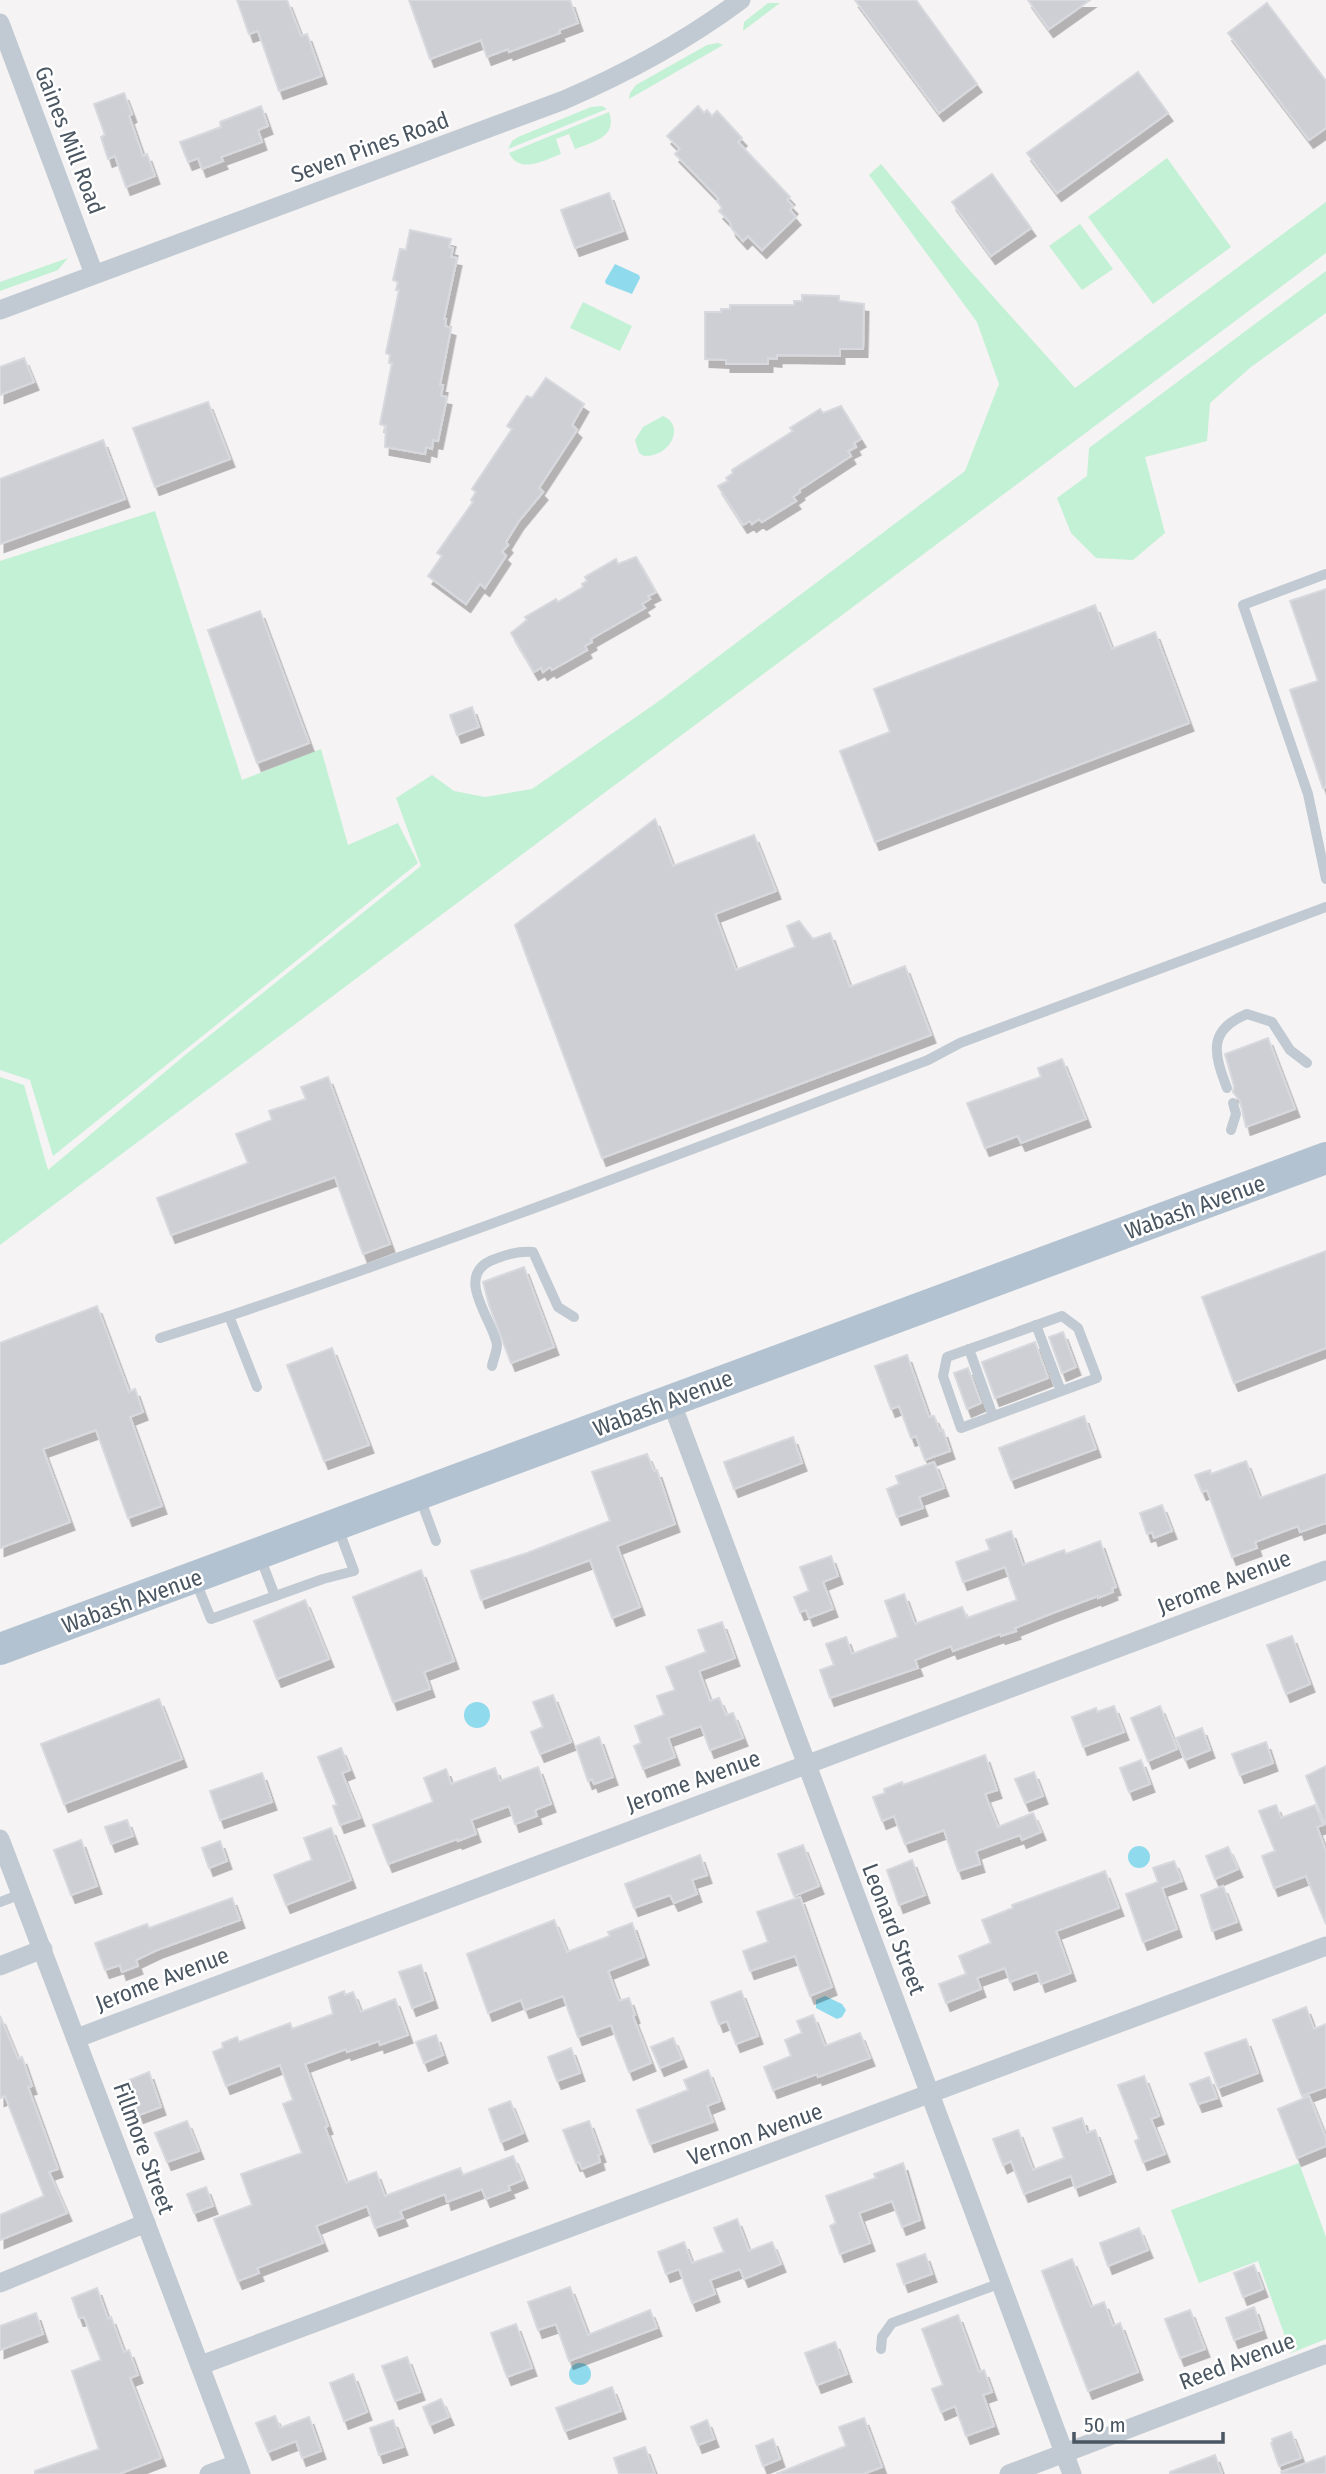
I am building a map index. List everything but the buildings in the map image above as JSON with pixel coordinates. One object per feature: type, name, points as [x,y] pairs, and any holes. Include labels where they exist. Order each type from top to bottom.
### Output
[{"type":"main road","name":"Wabash Avenue","points":[[0,1649],[1326,1158]]},
{"type":"street","name":"Seven Pines Road","points":[[0,310],[564,100],[653,58],[741,0]]},
{"type":"street","name":"Gaines Mill Road","points":[[0,23],[94,274]]},
{"type":"street","name":"Leonard Street","points":[[671,1401],[1072,2474]]},
{"type":"street","name":"Jerome Avenue","points":[[77,2038],[1326,1570]]},
{"type":"street","name":"Fillmore Street","points":[[0,1839],[239,2469]]},
{"type":"street","name":"Vernon Avenue","points":[[201,2365],[1326,1945]]},
{"type":"street","points":[[0,1966],[43,1949]]},
{"type":"street","points":[[0,2283],[146,2223]]},
{"type":"street","name":"Reed Avenue","points":[[1009,2474],[1326,2354]]},
{"type":"street","points":[[209,2474],[239,2469]]},
{"type":"lane","points":[[1326,574],[1243,605],[1308,794],[1326,879]]},
{"type":"lane","points":[[160,1338],[341,1278],[601,1183],[928,1060],[960,1043],[1326,907]]},
{"type":"lane","points":[[1227,1088],[1215,1043],[1232,1020],[1247,1014],[1272,1022],[1290,1050],[1307,1063]]},
{"type":"lane","points":[[1231,1130],[1236,1114],[1233,1104]]},
{"type":"lane","points":[[492,1366],[497,1346],[474,1283],[477,1271],[486,1264],[518,1251],[533,1252],[558,1307],[574,1317]]},
{"type":"lane","points":[[1062,1315],[1078,1328],[1097,1378],[961,1428],[943,1376],[947,1357],[969,1349],[1062,1315]]},
{"type":"lane","points":[[229,1316],[257,1387]]},
{"type":"lane","points":[[1036,1325],[1061,1391]]},
{"type":"lane","points":[[969,1349],[993,1416]]},
{"type":"lane","points":[[419,1494],[436,1541]]},
{"type":"lane","points":[[195,1578],[211,1619],[323,1579],[354,1571],[337,1525]]},
{"type":"lane","points":[[259,1554],[275,1596]]},
{"type":"lane","points":[[0,1902],[22,1894]]},
{"type":"lane","points":[[881,2349],[882,2337],[892,2323],[1001,2283]]},
{"type":"green space","points":[[768,3],[780,3],[743,31],[744,22]]},
{"type":"green space","points":[[707,45],[723,45],[629,99],[636,85]]},
{"type":"green space","points":[[602,106],[607,109],[508,149],[518,137],[591,107]]},
{"type":"green space","points":[[609,112],[611,120],[607,133],[589,144],[575,149],[569,134],[556,139],[561,154],[526,165],[514,160],[509,153]]},
{"type":"green space","points":[[1167,158],[1231,247],[1153,304],[1088,217]]},
{"type":"green space","points":[[881,164],[964,264],[1075,388],[1326,202],[1326,253],[0,1245],[0,1077],[24,1085],[48,1170],[184,1056],[421,866],[396,798],[432,775],[454,791],[485,797],[532,789],[659,701],[965,471],[999,384],[977,322],[869,175]]},
{"type":"green space","points":[[1080,224],[1113,269],[1082,290],[1049,246]]},
{"type":"green space","points":[[68,258],[58,270],[0,291],[0,282]]},
{"type":"green space","points":[[1326,271],[1326,313],[1251,367],[1210,403],[1207,441],[1145,457],[1165,533],[1133,560],[1096,558],[1071,533],[1057,498],[1087,476],[1089,448]]},
{"type":"green space","points":[[583,302],[632,326],[620,351],[570,328]]},
{"type":"green space","points":[[663,416],[673,427],[672,440],[661,452],[644,456],[639,453],[635,440],[643,427]]},
{"type":"green space","points":[[155,511],[242,780],[321,749],[348,845],[398,823],[418,863],[53,1156],[30,1080],[0,1070],[0,561]]},
{"type":"green space","points":[[1299,2163],[1326,2237],[1326,2339],[1291,2353],[1258,2261],[1199,2283],[1171,2210]]},
{"type":"water","points":[[615,264],[639,275],[632,294],[606,284],[605,281]]},
{"type":"water","points":[[477,1702],[486,1706],[490,1715],[486,1724],[477,1728],[468,1724],[464,1715],[468,1706]]},
{"type":"water","points":[[1139,1846],[1147,1849],[1150,1857],[1147,1865],[1139,1868],[1131,1865],[1128,1857],[1131,1849]]},
{"type":"water","points":[[825,1996],[842,2004],[846,2010],[842,2017],[837,2019],[816,2008],[816,2000]]},
{"type":"water","points":[[580,2363],[588,2366],[591,2374],[588,2382],[580,2385],[572,2382],[569,2374],[572,2366]]}]
